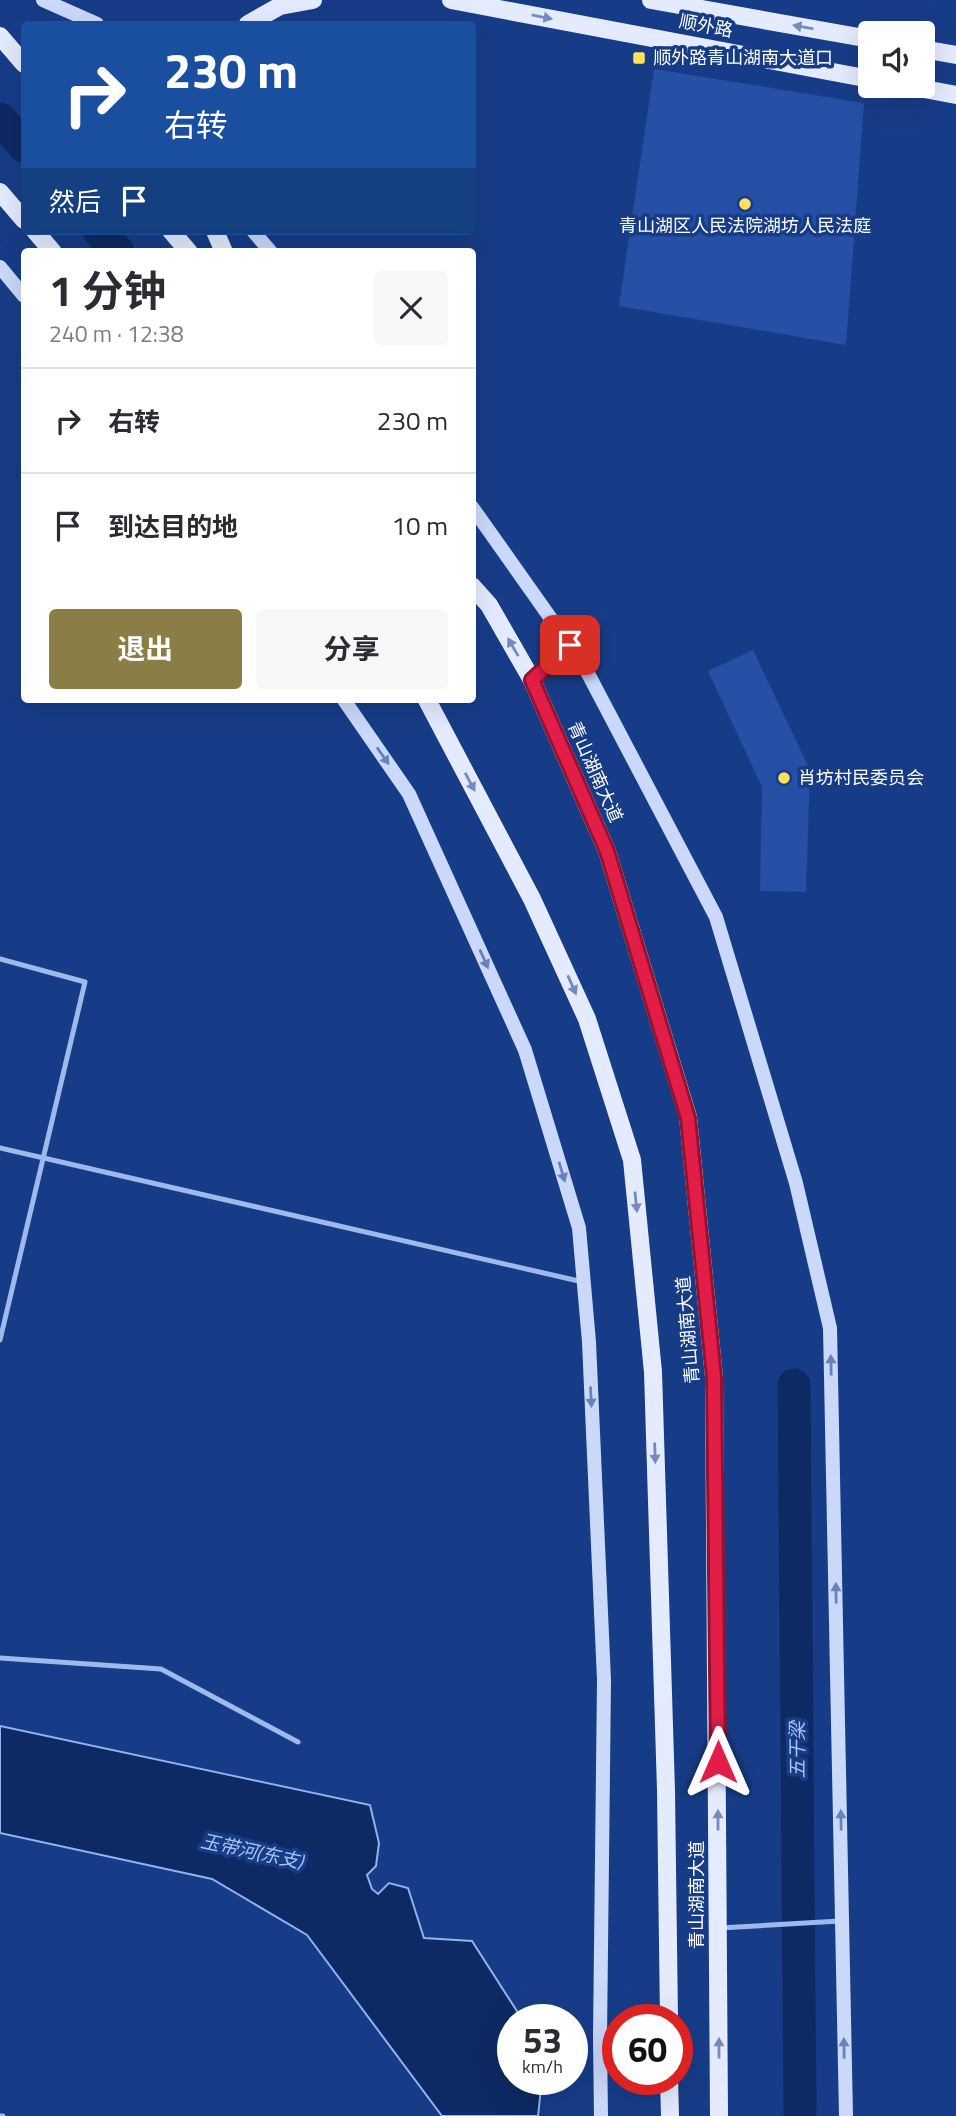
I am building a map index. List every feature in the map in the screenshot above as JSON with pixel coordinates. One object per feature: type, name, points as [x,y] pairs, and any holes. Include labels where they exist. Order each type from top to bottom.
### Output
[{"type":"main road","points":[[43,0],[90,21]]},
{"type":"main road","points":[[253,21],[280,6],[313,0]]},
{"type":"main road","name":"顺外路","points":[[451,0],[858,77]]},
{"type":"main road","name":"顺外路","points":[[652,0],[858,37]]},
{"type":"main road","points":[[0,36],[21,60]]},
{"type":"main road","points":[[935,51],[956,55]]},
{"type":"main road","points":[[935,91],[956,95]]},
{"type":"main road","points":[[0,192],[21,216]]},
{"type":"main road","points":[[0,267],[21,292]]},
{"type":"main road","points":[[476,513],[583,664],[716,917],[796,1183],[830,1328],[839,1921],[846,2116]]},
{"type":"main road","name":"青山湖南大道","points":[[476,590],[489,605],[532,680],[607,851],[688,1118],[714,1377],[719,2116]]},
{"type":"main road","points":[[346,703],[409,794],[525,1051],[579,1228],[589,1342],[604,1680],[601,2116]]},
{"type":"main road","name":"青山湖南大道","points":[[428,703],[532,899],[587,1020],[632,1160],[653,1372],[666,1790],[669,2004]]},
{"type":"main road","points":[[669,2095],[670,2116]]},
{"type":"street","points":[[532,680],[570,645]]},
{"type":"lane","points":[[0,959],[85,982],[0,1340]]},
{"type":"lane","points":[[0,1148],[583,1282]]},
{"type":"lane","points":[[0,1658],[161,1669],[298,1742]]},
{"type":"lane","points":[[719,1928],[839,1921]]},
{"type":"water","name":"玉带河(东支)","points":[[0,1726],[370,1805],[379,1843],[376,1866],[367,1875],[372,1889],[378,1894],[389,1883],[408,1888],[424,1938],[472,1941],[512,2004],[497,2004],[497,2095],[540,2095],[538,2116],[442,2116],[307,1935],[212,1879],[0,1833]]},
{"type":"building","name":"青山湖区人民法院湖坊人民法庭","points":[[654,69],[864,103],[846,345],[619,306]]},
{"type":"building","name":"肖坊村民委员会","points":[[753,650],[810,770],[806,892],[760,891],[762,787],[708,671]]},
{"type":"waterway","name":"五干梁","points":[[0,119],[21,143]]},
{"type":"waterway","name":"五干梁","points":[[103,235],[114,248]]},
{"type":"waterway","name":"五干梁","points":[[794,1385],[800,2116]]},
{"type":"place","name":"顺外路青山湖南大道口","points":[[639,58]]},
{"type":"place","name":"青山湖区人民法院湖坊人民法庭","points":[[745,204]]},
{"type":"place","name":"肖坊村民委员会","points":[[784,778]]},
{"type":"route","points":[[570,645],[532,680],[607,851],[688,1118],[714,1377],[718,1762]]}]
